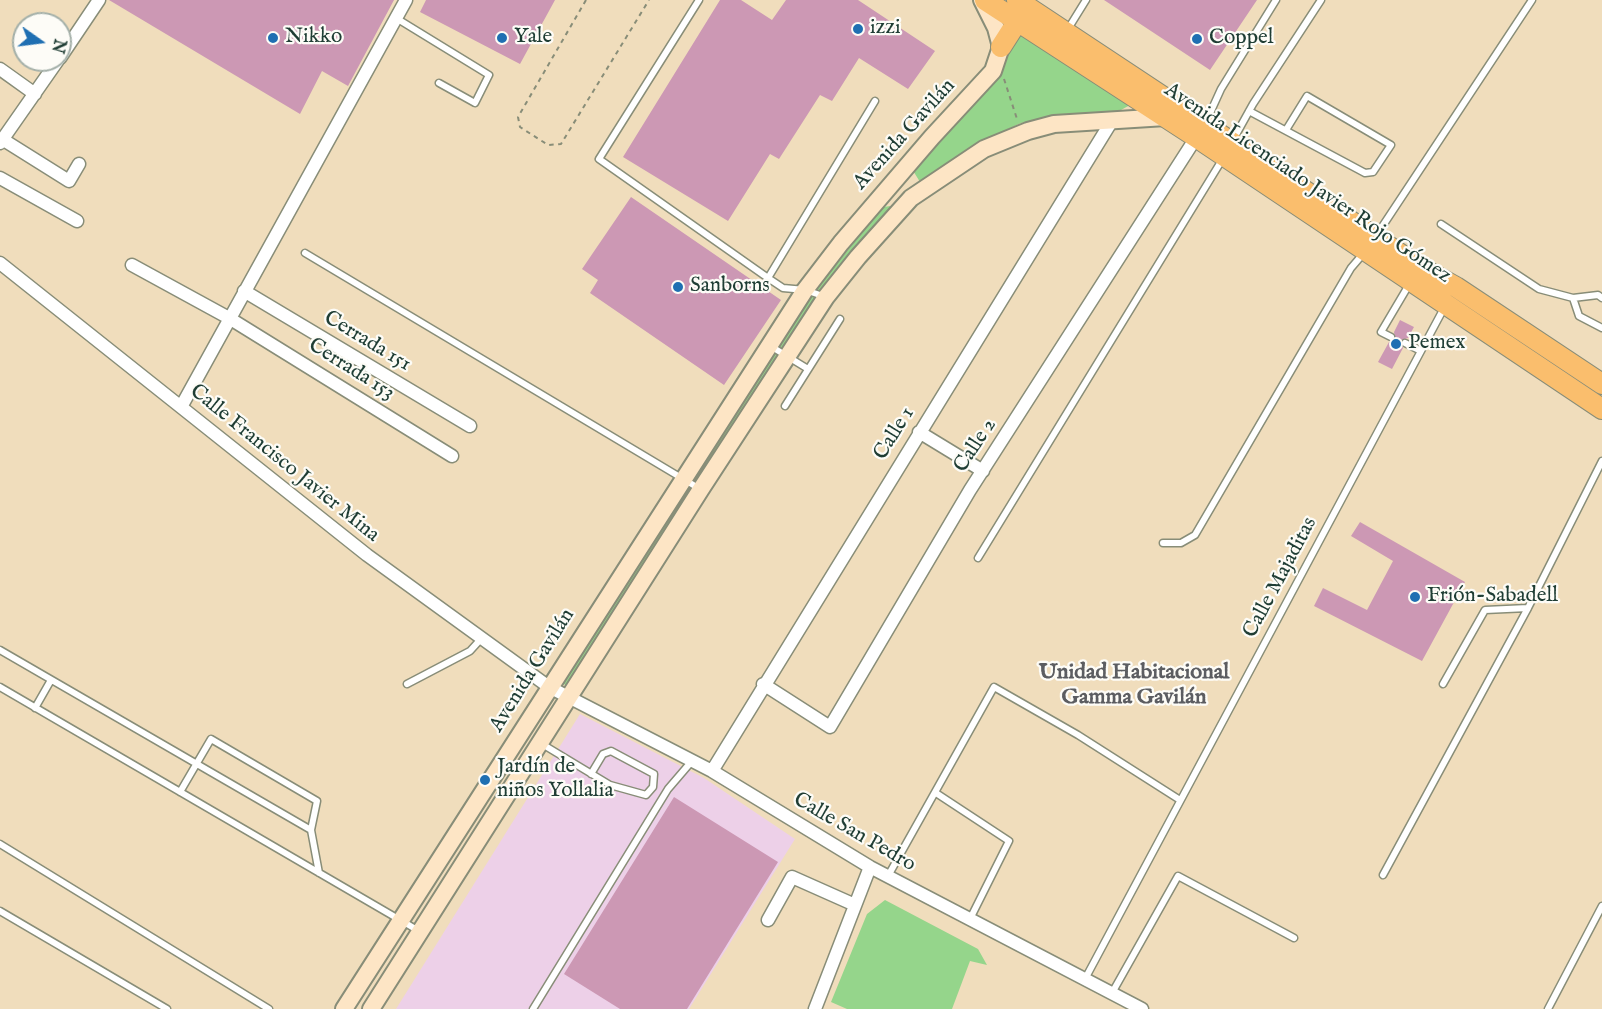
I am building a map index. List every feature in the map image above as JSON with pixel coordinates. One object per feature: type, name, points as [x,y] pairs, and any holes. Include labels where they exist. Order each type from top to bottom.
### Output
[{"type":"main road","name":"Avenida Licenciado Javier Rojo Gómez","points":[[983,0],[1021,9],[1066,32],[1145,94],[1166,117],[1201,131]]},
{"type":"main road","points":[[983,0],[996,28],[1000,53]]},
{"type":"main road","name":"Avenida Licenciado Javier Rojo Gómez","points":[[1021,9],[1415,274],[1446,305],[1602,409]]},
{"type":"main road","points":[[1000,53],[1021,9]]},
{"type":"main road","name":"Avenida Gavilán","points":[[344,1009],[682,478],[805,290],[893,182],[993,71],[1000,53]]},
{"type":"main road","name":"Avenida Gavilán","points":[[371,1009],[538,742],[701,489],[826,297],[858,257],[911,198],[976,154],[1021,133],[1054,124],[1166,117]]},
{"type":"main road","points":[[893,182],[911,198]]},
{"type":"main road","points":[[841,243],[858,257]]},
{"type":"main road","name":"Avenida Licenciado Javier Rojo Gómez","points":[[1415,274],[1456,287],[1602,384]]},
{"type":"street","points":[[72,40],[99,0]]},
{"type":"street","points":[[181,407],[406,0]]},
{"type":"street","points":[[0,69],[35,94]]},
{"type":"street","points":[[50,72],[1,141],[69,181],[79,164]]},
{"type":"street","name":"Calle 1","points":[[712,771],[763,684],[1113,119]]},
{"type":"street","name":"Calle 2","points":[[763,684],[830,727],[983,471],[1201,131]]},
{"type":"street","points":[[0,178],[77,221]]},
{"type":"street","name":"Calle Francisco Javier Mina","points":[[0,263],[367,555],[480,640],[549,687]]},
{"type":"street","name":"Cerrada 153","points":[[132,265],[229,318],[452,456]]},
{"type":"street","name":"Cerrada 151","points":[[244,291],[470,426]]},
{"type":"street","points":[[919,432],[983,471]]},
{"type":"street","name":"Calle San Pedro","points":[[549,687],[712,771],[870,867],[1142,1009]]},
{"type":"street","points":[[816,1009],[870,867]]},
{"type":"street","points":[[768,920],[792,877],[855,905]]},
{"type":"lane","points":[[699,0],[599,159],[783,288],[805,290],[826,297]]},
{"type":"lane","points":[[1066,32],[1086,0]]},
{"type":"lane","points":[[1201,131],[1221,89],[1276,0]]},
{"type":"lane","points":[[978,558],[1211,181],[1249,111],[1321,0]]},
{"type":"lane","points":[[1163,543],[1181,543],[1195,535],[1351,268],[1370,244],[1532,0]]},
{"type":"lane","points":[[396,18],[489,75],[475,103],[439,83]]},
{"type":"lane","points":[[1249,111],[1365,173],[1373,172],[1391,145],[1307,96],[1286,130]]},
{"type":"lane","points":[[768,278],[875,101]]},
{"type":"lane","points":[[1442,224],[1539,289],[1573,298],[1598,295],[1602,298]]},
{"type":"lane","points":[[305,253],[701,489]]},
{"type":"lane","points":[[1391,337],[1381,332],[1415,274]]},
{"type":"lane","name":"Calle Majaditas","points":[[1084,979],[1456,287]]},
{"type":"lane","points":[[1573,298],[1579,316],[1602,328]]},
{"type":"lane","points":[[785,406],[840,319]]},
{"type":"lane","points":[[1405,343],[1421,351]]},
{"type":"lane","points":[[769,345],[808,369]]},
{"type":"lane","points":[[1383,875],[1528,608],[1602,461]]},
{"type":"lane","points":[[1443,684],[1485,610],[1528,608]]},
{"type":"lane","points":[[407,684],[470,651],[480,640]]},
{"type":"lane","points":[[0,650],[311,830]]},
{"type":"lane","points":[[35,708],[51,680]]},
{"type":"lane","points":[[0,687],[420,932]]},
{"type":"lane","points":[[888,876],[994,687],[1078,735],[1180,800]]},
{"type":"lane","points":[[180,792],[211,739],[220,744],[317,801],[311,830],[319,873]]},
{"type":"lane","points":[[538,742],[591,774],[628,792],[646,795],[653,787],[654,774],[611,751],[603,754],[591,774]]},
{"type":"lane","points":[[533,1009],[668,789],[692,761]]},
{"type":"lane","points":[[936,793],[1009,841],[970,919]]},
{"type":"lane","points":[[0,844],[269,1009]]},
{"type":"lane","points":[[1112,993],[1178,876],[1294,938]]},
{"type":"lane","points":[[1548,1009],[1602,906]]},
{"type":"lane","points":[[0,911],[167,1009]]},
{"type":"path","points":[[586,0],[518,117],[520,127],[549,145],[561,144],[649,0]]},
{"type":"path","points":[[1000,53],[1021,133]]},
{"type":"shaded area","points":[[580,714],[704,778],[795,839],[689,1009],[396,1009]]},
{"type":"green space","points":[[1015,29],[1130,105],[1112,115],[1072,116],[1021,123],[978,143],[920,182],[912,169]]},
{"type":"green space","points":[[890,206],[892,209],[817,301],[566,685],[560,683],[810,298],[878,212]]},
{"type":"green space","points":[[885,900],[978,949],[987,965],[970,961],[952,1009],[847,1009],[831,1002],[867,914]]},
{"type":"building","name":"Nikko","points":[[109,0],[394,0],[348,86],[322,71],[300,114]]},
{"type":"building","name":"Yale","points":[[426,0],[555,0],[520,64],[420,12]]},
{"type":"building","points":[[720,0],[741,0],[772,20],[786,0],[858,0],[935,51],[908,89],[859,58],[832,101],[820,95],[779,159],[770,154],[728,221],[623,157]]},
{"type":"building","name":"Coppel","points":[[1104,0],[1257,0],[1210,70]]},
{"type":"building","name":"Sanborns","points":[[631,197],[781,300],[724,385],[590,293],[598,280],[582,269]]},
{"type":"building","name":"Pemex","points":[[1400,320],[1414,327],[1408,338],[1401,340],[1403,348],[1392,369],[1378,362],[1389,342],[1395,340],[1394,332]]},
{"type":"building","name":"Frión-Sabadell","points":[[1360,522],[1465,582],[1422,661],[1314,606],[1323,588],[1367,610],[1393,561],[1351,536]]},
{"type":"building","points":[[674,797],[778,862],[687,1009],[620,1009],[564,974]]},
{"type":"place","name":"izzi","points":[[858,29]]},
{"type":"place","name":"Nikko","points":[[273,38]]},
{"type":"place","name":"Yale","points":[[502,38]]},
{"type":"place","name":"Coppel","points":[[1197,39]]},
{"type":"place","name":"Sanborns","points":[[678,287]]},
{"type":"place","name":"Pemex","points":[[1396,344]]},
{"type":"place","name":"Frión-Sabadell","points":[[1415,597]]},
{"type":"place","name":"Jardín de niños Yollalia","points":[[485,780]]},
{"type":"district","name":"Unidad Habitacional Gamma Gavilán","points":[[1134,686]]}]
